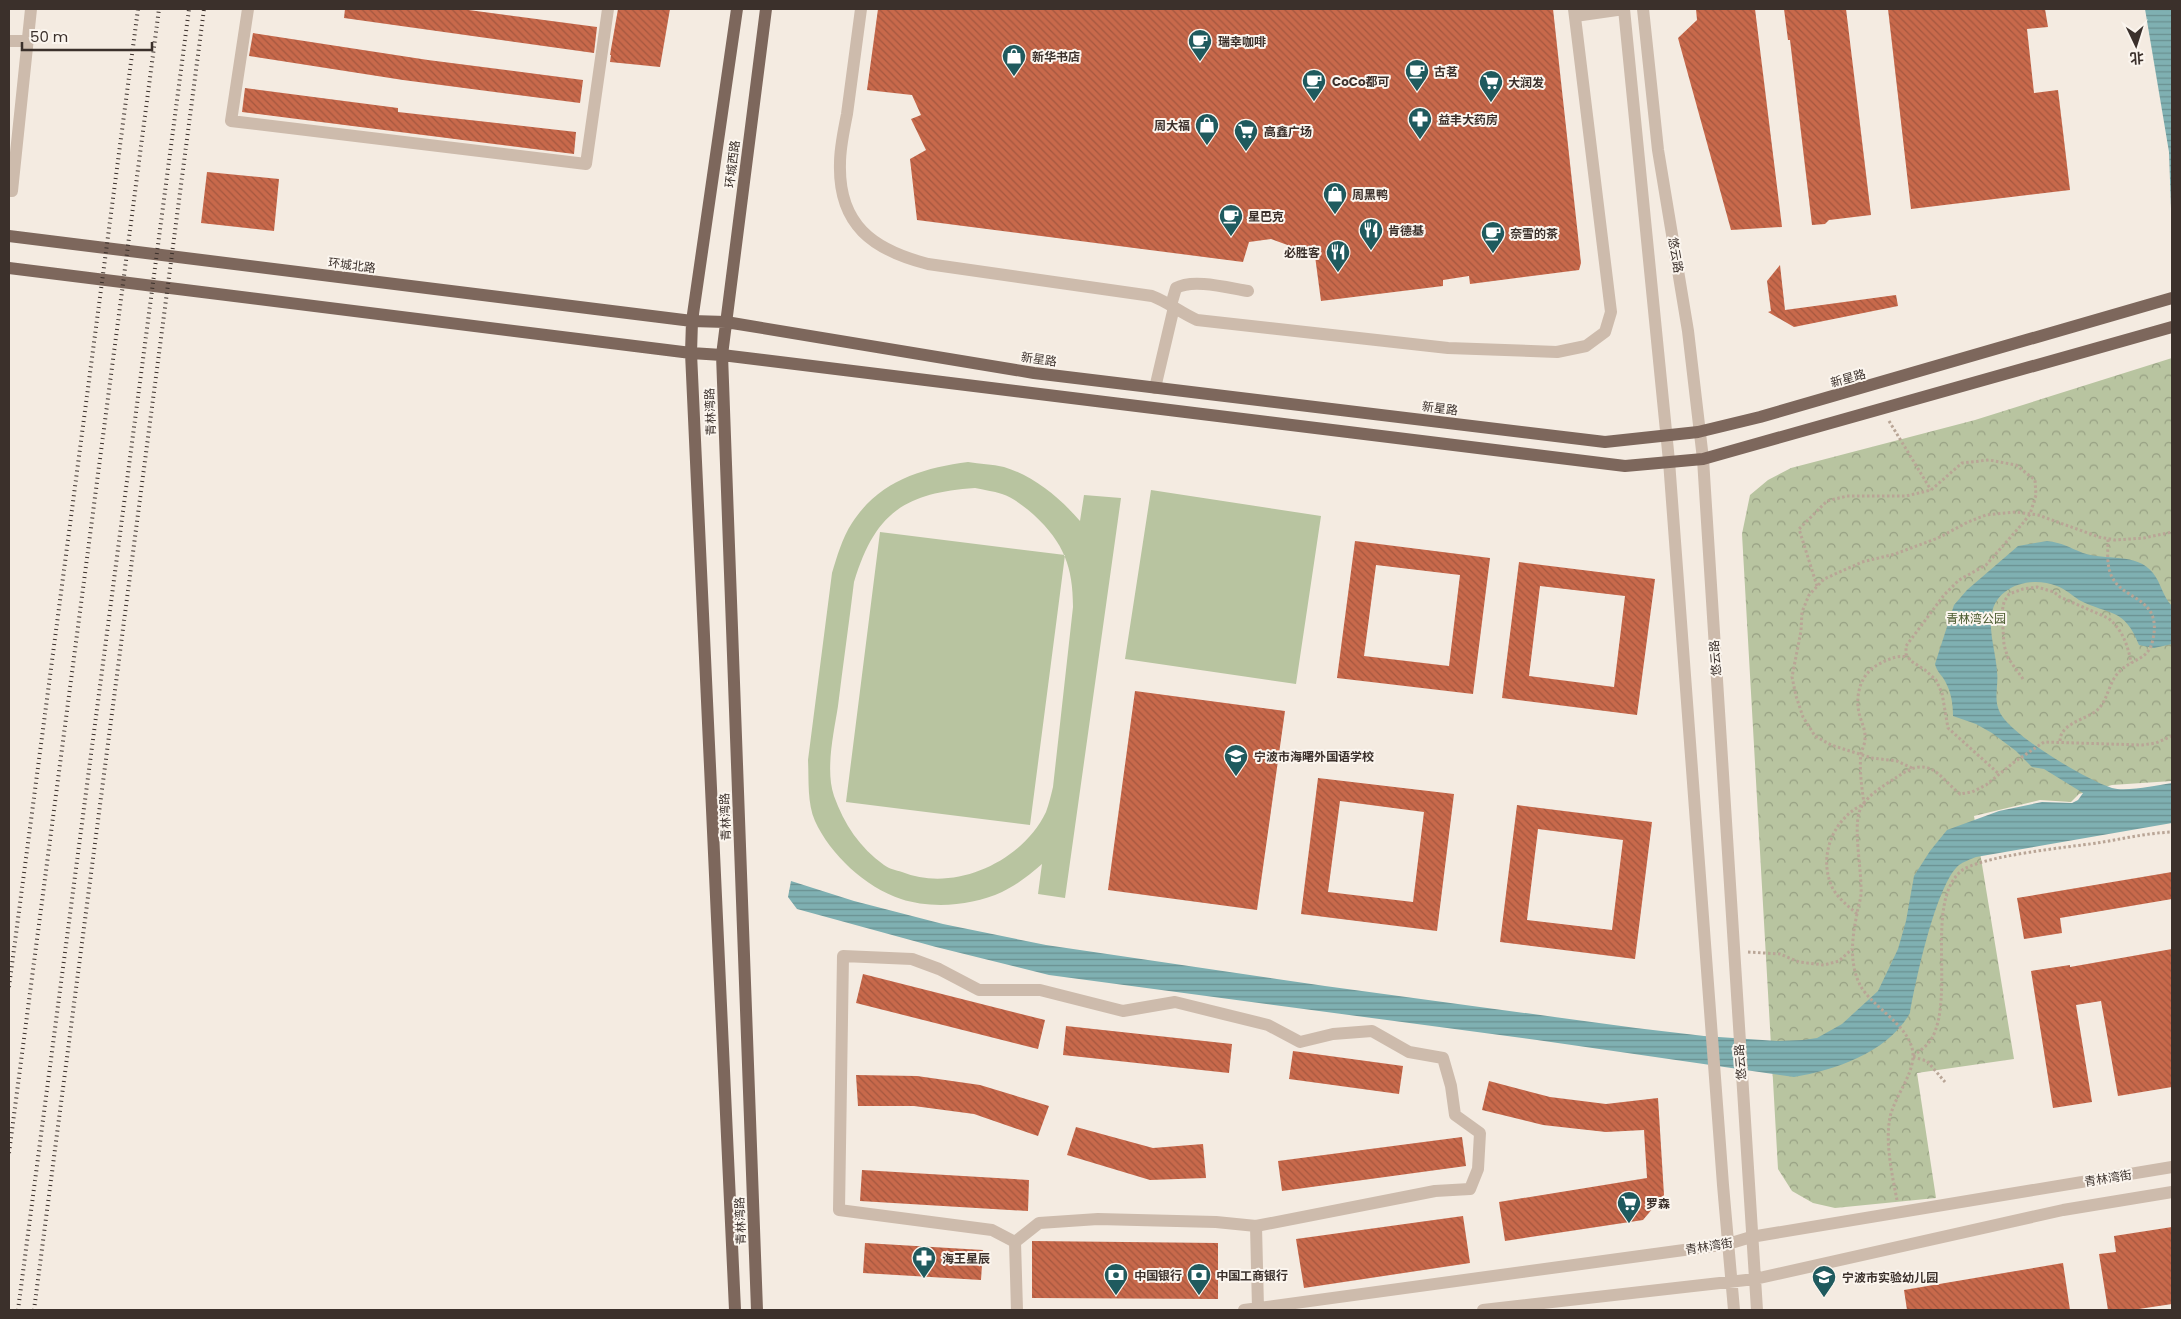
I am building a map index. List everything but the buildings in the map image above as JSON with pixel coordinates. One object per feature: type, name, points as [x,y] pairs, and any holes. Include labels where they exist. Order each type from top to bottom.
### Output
[{"type":"main road","name":"青林湾路","points":[[735,1310],[691,353],[692,321],[736,9]]},
{"type":"main road","name":"环城西路","points":[[726,322],[766,9]]},
{"type":"main road","name":"环城北路","points":[[9,236],[692,321]]},
{"type":"main road","points":[[9,268],[1625,466],[1703,459],[2172,327]]},
{"type":"main road","name":"新星路","points":[[692,321],[726,322],[1034,373],[1606,442],[1698,432],[1760,418],[2169,299]]},
{"type":"main road","name":"青林湾路","points":[[726,322],[722,355],[757,1310]]},
{"type":"street","points":[[9,191],[12,191],[31,9]]},
{"type":"street","points":[[248,9],[231,121],[586,164],[608,9]]},
{"type":"street","points":[[861,9],[840,163],[842,196],[855,224],[882,248],[903,258],[928,264],[1152,296],[1197,320],[1448,348],[1557,352],[1586,346],[1605,332],[1611,312],[1574,12],[1624,9],[1669,461],[1734,1310]]},
{"type":"street","name":"悠云路","points":[[1643,9],[1658,150],[1688,331],[1698,432],[1703,459],[1736,1016],[1757,1310]]},
{"type":"street","points":[[9,41],[28,41]]},
{"type":"street","points":[[1155,388],[1176,288],[1183,284],[1193,283],[1248,291]]},
{"type":"street","points":[[843,956],[912,959],[938,969],[979,990],[1040,990],[1122,1012],[1175,1002],[1268,1025],[1300,1042],[1333,1034],[1372,1031],[1409,1052],[1443,1058],[1451,1086],[1455,1115],[1480,1133],[1478,1169],[1470,1189],[1425,1193],[1256,1226],[1216,1222],[1088,1220],[1039,1223],[1014,1242],[992,1230],[839,1210],[843,956]]},
{"type":"street","name":"青林湾街","points":[[1244,1310],[1728,1244],[1751,1237],[2172,1167]]},
{"type":"street","name":"青林湾街","points":[[1483,1310],[1755,1279],[2063,1210],[2172,1192]]},
{"type":"street","points":[[1256,1226],[1258,1308]]},
{"type":"street","points":[[1014,1242],[1017,1310]]},
{"type":"path","points":[[1881,409],[1932,490]]},
{"type":"path","points":[[1817,586],[1799,530],[1827,501],[1847,496],[1906,496],[1932,490],[1962,463],[1989,460],[2016,465],[2035,480],[2036,495],[2030,514],[1986,565],[1959,580],[1944,595],[1906,646],[1908,657]]},
{"type":"path","points":[[2172,532],[2128,540],[2108,539],[2030,514],[2016,512],[1986,515],[1938,538],[1895,554],[1862,562],[1824,579],[1809,595],[1802,612],[1801,631],[1792,677],[1803,717],[1815,736],[1831,745],[1861,755],[1887,758],[1912,768],[1929,768],[1940,774],[1960,794],[1979,789],[2044,742],[2060,741],[2113,745],[2142,744],[2156,743],[2172,736]]},
{"type":"path","points":[[2060,741],[2060,736],[2064,729],[2101,707],[2116,675],[2131,663],[2141,659],[2149,650],[2153,639],[2154,626],[2145,604],[2116,584],[2111,576],[2108,560],[2108,539]]},
{"type":"path","points":[[2023,679],[2008,658],[2004,645],[2002,625],[2004,602],[2009,594],[2023,589],[2037,587],[2048,590],[2108,618],[2122,634],[2129,651],[2131,663]]},
{"type":"path","points":[[1864,804],[1861,755],[1865,740],[1859,712],[1858,694],[1862,680],[1874,667],[1891,658],[1908,657],[1936,680],[1942,694],[1948,728],[1999,774]]},
{"type":"path","points":[[1912,768],[1882,787],[1864,804],[1859,812],[1862,891],[1852,949],[1861,987],[1905,1034],[1911,1044],[1913,1057]]},
{"type":"path","points":[[1857,914],[1841,900],[1833,888],[1826,863],[1829,845],[1843,817],[1852,809],[1864,804]]},
{"type":"path","points":[[1899,1212],[1890,1146],[1890,1118],[1913,1057],[1932,1040],[1937,1027],[1942,964],[1943,909],[1948,890],[1960,872],[1973,865],[2002,857],[2172,832]]},
{"type":"path","points":[[1733,953],[1780,954],[1799,962],[1824,965],[1839,961],[1852,949]]},
{"type":"path","points":[[1913,1057],[1927,1061],[1945,1082]]},
{"type":"green space","name":"青林湾公园","points":[[2172,358],[2172,781],[2112,785],[2079,794],[2071,802],[2040,800],[1974,816],[2014,1059],[1917,1073],[1936,1198],[1835,1208],[1813,1203],[1792,1191],[1778,1169],[1742,534],[1750,495],[1768,480],[1791,468],[1975,420]]},
{"type":"green space","points":[[968,462],[1000,466],[1015,471],[1046,489],[1080,521],[1084,495],[1121,498],[1065,898],[1038,894],[1042,864],[1023,880],[1007,889],[978,900],[938,905],[901,899],[874,886],[850,868],[830,845],[812,814],[808,760],[832,573],[843,541],[848,529],[863,509],[888,487],[918,473]],"holes":[[[975,488],[1006,496],[1019,503],[1034,515],[1060,546],[1069,568],[1073,607],[1053,787],[1046,812],[1035,830],[1021,845],[1004,858],[985,869],[964,875],[943,879],[922,878],[888,868],[867,851],[854,835],[843,816],[831,786],[831,751],[854,582],[862,558],[872,539],[883,523],[896,511],[911,502],[929,495]]]},
{"type":"green space","points":[[1151,490],[1321,516],[1296,684],[1125,659]]},
{"type":"green space","points":[[880,532],[1065,555],[1030,825],[846,802]]},
{"type":"water","points":[[2145,9],[2172,9],[2172,237],[2169,152]]},
{"type":"water","points":[[2047,541],[2061,544],[2083,553],[2130,560],[2146,566],[2156,577],[2172,606],[2172,644],[2154,648],[2139,645],[2128,624],[2122,618],[2079,600],[2057,586],[2035,582],[2014,586],[1998,599],[1993,608],[1991,619],[1991,633],[1997,672],[1997,705],[1999,710],[2010,725],[2036,746],[2070,768],[2101,784],[2112,788],[2126,789],[2172,783],[2172,823],[1976,857],[1959,865],[1950,876],[1935,912],[1922,958],[1910,1013],[1900,1027],[1875,1049],[1827,1070],[1794,1077],[1537,1040],[1049,975],[936,947],[797,909],[788,897],[791,881],[854,901],[943,924],[1046,945],[1325,986],[1636,1028],[1704,1036],[1777,1041],[1817,1038],[1842,1024],[1878,991],[1898,949],[1906,921],[1914,876],[1930,851],[1947,830],[1999,811],[2042,802],[2072,803],[2078,800],[2083,793],[2044,769],[2032,767],[2016,751],[1992,733],[1976,724],[1953,716],[1949,689],[1935,664],[1954,605],[1967,590],[2018,546]]},
{"type":"railway","points":[[9,987],[138,9]]},
{"type":"railway","points":[[9,1153],[159,9]]},
{"type":"railway","points":[[18,1310],[189,9]]},
{"type":"railway","points":[[34,1310],[204,9]]},
{"type":"place","name":"瑞幸咖啡","points":[[1200,62]]},
{"type":"place","name":"新华书店","points":[[1014,77]]},
{"type":"place","name":"古茗","points":[[1417,92]]},
{"type":"place","name":"CoCo都可","points":[[1314,102]]},
{"type":"place","name":"大润发","points":[[1491,103]]},
{"type":"place","name":"益丰大药房","points":[[1420,140]]},
{"type":"place","name":"周大福","points":[[1207,146]]},
{"type":"place","name":"高鑫广场","points":[[1246,152]]},
{"type":"place","name":"周黑鸭","points":[[1335,215]]},
{"type":"place","name":"星巴克","points":[[1231,237]]},
{"type":"place","name":"肯德基","points":[[1371,251]]},
{"type":"place","name":"奈雪的茶","points":[[1493,254]]},
{"type":"place","name":"必胜客","points":[[1338,273]]},
{"type":"place","name":"宁波市海曙外国语学校","points":[[1236,777]]},
{"type":"place","name":"罗森","points":[[1629,1224]]},
{"type":"place","name":"海王星辰","points":[[924,1279]]},
{"type":"place","name":"中国银行","points":[[1116,1296]]},
{"type":"place","name":"中国工商银行","points":[[1199,1296]]},
{"type":"place","name":"宁波市实验幼儿园","points":[[1824,1298]]}]
